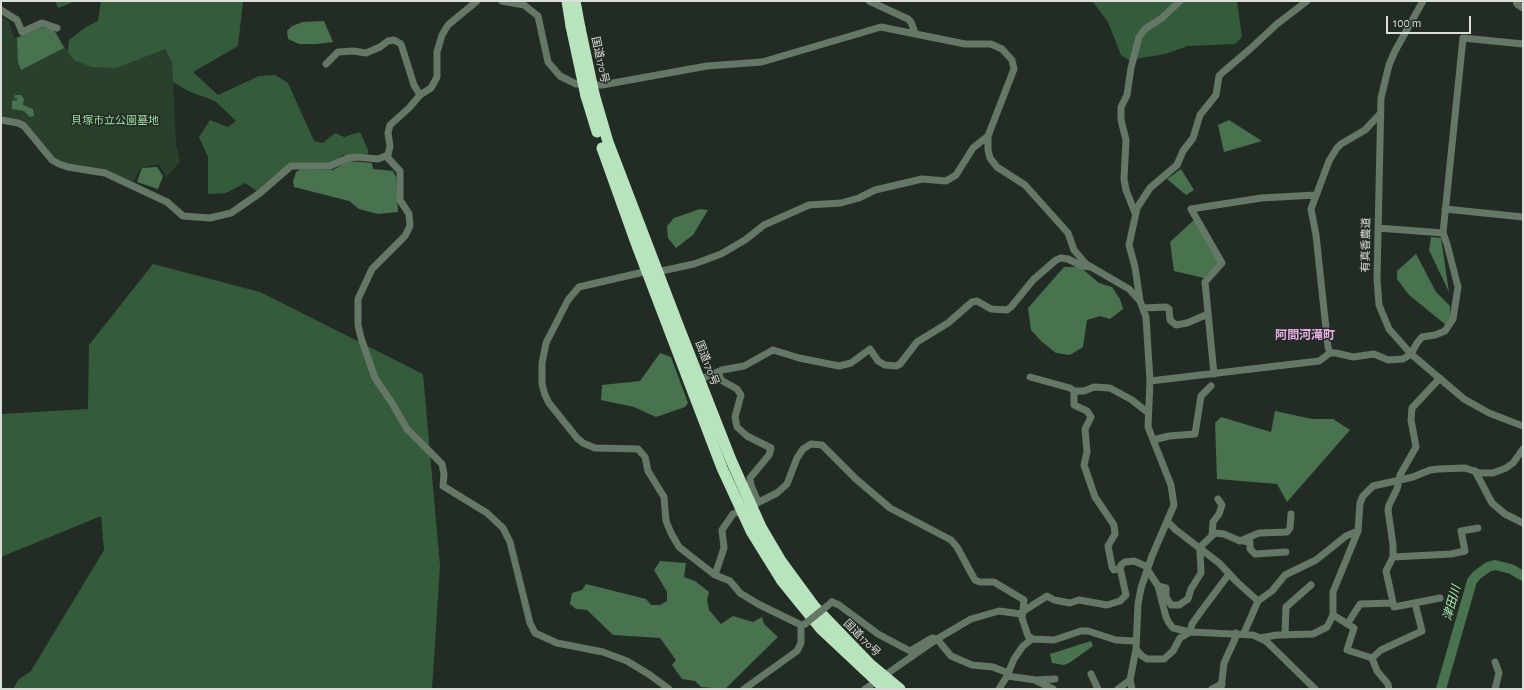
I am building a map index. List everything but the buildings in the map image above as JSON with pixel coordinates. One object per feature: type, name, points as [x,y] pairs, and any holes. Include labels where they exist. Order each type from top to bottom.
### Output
[{"type":"highway","name":"国道170号","points":[[567,1],[575,27],[590,95],[612,177],[699,380],[750,506],[759,544],[791,593],[821,629],[882,682],[900,689]]},
{"type":"highway","name":"国道170号","points":[[575,1],[575,27]]},
{"type":"highway","name":"国道170号","points":[[652,272],[719,461],[750,506]]},
{"type":"street","points":[[476,1],[448,25],[442,35],[437,52],[437,77],[431,88],[420,95],[390,125],[388,133],[390,146],[388,155],[386,156],[400,171],[400,200],[409,214],[410,226],[405,236],[372,269],[358,299],[358,325],[361,338],[375,378],[407,429],[442,464],[444,474],[443,486],[487,513],[503,528],[510,542],[530,623],[535,633],[557,643],[603,652],[627,661],[650,674],[669,689]]},
{"type":"street","points":[[502,1],[524,5],[538,16],[545,53],[554,71],[570,82],[589,86],[707,66],[762,62],[851,34],[881,27],[965,44],[996,45],[1012,60],[1014,69],[988,136],[988,150],[993,164],[1025,185],[1068,233],[1074,250],[1086,264],[1129,290],[1140,301]]},
{"type":"street","points":[[870,1],[908,19],[911,22],[915,34]]},
{"type":"street","points":[[1135,212],[1126,190],[1124,179],[1126,140],[1121,120],[1121,107],[1127,96],[1131,68],[1139,37],[1145,29],[1162,18],[1180,1]]},
{"type":"street","points":[[1132,689],[1130,680],[1136,649],[1135,641],[1138,604],[1148,568],[1172,512],[1174,497],[1148,427],[1147,412],[1150,381],[1148,332],[1140,301],[1135,267],[1129,245],[1135,212],[1150,188],[1176,165],[1183,151],[1193,138],[1200,115],[1216,95],[1220,76],[1223,72],[1277,24],[1307,1]]},
{"type":"street","name":"有真香農道","points":[[1423,1],[1389,65],[1381,98],[1377,279],[1379,305],[1390,328],[1411,354],[1464,398],[1477,406],[1523,426]]},
{"type":"street","points":[[1516,1],[1517,4],[1523,8]]},
{"type":"street","points":[[1,10],[17,20],[22,32],[42,23],[57,28]]},
{"type":"street","points":[[1150,381],[1319,361],[1330,354],[1336,353],[1353,357],[1374,354],[1388,360],[1403,359],[1411,354],[1422,337],[1435,336],[1445,331],[1453,319],[1458,287],[1448,244],[1443,234],[1462,38],[1523,44]]},
{"type":"street","points":[[326,64],[338,52],[353,51],[366,53],[380,47],[388,41],[394,40],[402,44],[414,85],[420,95]]},
{"type":"street","points":[[1330,354],[1316,235],[1311,209],[1329,161],[1337,148],[1341,144],[1365,130],[1380,114]]},
{"type":"street","points":[[1,120],[13,121],[24,126],[52,160],[59,164],[68,168],[104,172],[167,202],[183,216],[210,218],[232,213],[260,193],[291,166],[330,166],[348,158],[358,157],[378,159],[388,155]]},
{"type":"street","points":[[803,625],[765,609],[740,593],[730,581],[715,575],[679,547],[666,521],[664,497],[648,471],[645,457],[638,448],[595,448],[582,443],[549,403],[542,384],[542,363],[546,344],[568,300],[579,287],[694,264],[720,254],[745,240],[764,225],[809,205],[841,203],[859,198],[875,190],[922,179],[946,181],[956,175],[973,148],[988,136]]},
{"type":"street","points":[[1214,374],[1205,282],[1222,262],[1191,209],[1260,198],[1316,195]]},
{"type":"street","points":[[1445,209],[1523,217]]},
{"type":"street","points":[[1378,228],[1443,234]]},
{"type":"street","points":[[699,380],[718,372],[744,366],[773,350],[799,358],[839,366],[851,363],[870,349],[878,361],[885,365],[896,366],[903,361],[917,342],[948,323],[972,302],[977,301],[991,309],[1007,310],[1012,307],[1033,280],[1056,260],[1061,258],[1068,259],[1082,266],[1091,267]]},
{"type":"street","points":[[1143,308],[1166,307],[1169,309],[1170,320],[1176,325],[1187,323],[1208,314]]},
{"type":"street","points":[[718,372],[721,380],[737,389],[741,395],[735,417],[737,427],[747,436],[771,448],[769,455],[750,478],[750,506]]},
{"type":"street","points":[[1030,377],[1070,388],[1074,391],[1084,391],[1094,387],[1110,388],[1132,400],[1147,412]]},
{"type":"street","points":[[1440,378],[1412,408],[1411,420],[1416,447],[1398,480],[1398,489],[1388,510],[1393,545],[1393,557],[1386,571],[1394,607],[1440,598]]},
{"type":"street","points":[[1153,440],[1169,436],[1195,434],[1201,396],[1211,386]]},
{"type":"street","points":[[1074,391],[1074,405],[1087,411],[1091,417],[1085,429],[1087,452],[1084,465],[1095,497],[1114,525],[1115,534],[1108,546],[1112,568],[1114,570],[1120,568],[1125,562],[1134,561],[1148,568],[1158,586],[1166,617],[1173,628],[1190,632],[1236,633],[1260,638],[1272,647],[1315,689]]},
{"type":"street","points":[[715,575],[724,548],[722,530],[725,523],[733,514],[778,493],[787,484],[796,458],[803,450],[811,444],[822,445],[856,480],[890,508],[951,540],[957,547],[975,580],[980,582],[994,582],[1024,600],[1022,613],[1026,632],[1032,639],[1037,641],[1054,640],[1081,631],[1088,631],[1116,640],[1135,641]]},
{"type":"street","points":[[1260,638],[1284,634],[1305,636],[1321,631],[1327,627],[1333,615],[1333,592],[1358,531],[1360,503],[1368,490],[1378,483],[1413,478],[1430,470],[1465,468],[1488,473],[1500,471],[1513,463],[1523,449]]},
{"type":"street","points":[[1475,471],[1492,503],[1504,514],[1523,523]]},
{"type":"street","points":[[1158,586],[1166,588],[1166,596],[1171,605],[1179,605],[1188,599],[1191,589],[1201,574],[1200,549],[1212,535],[1213,522],[1219,514],[1222,505],[1218,499]]},
{"type":"street","points":[[1243,541],[1259,533],[1286,532],[1290,528],[1291,514]]},
{"type":"street","points":[[1168,522],[1176,530],[1194,542],[1200,549],[1219,563],[1249,594],[1258,601]]},
{"type":"street","points":[[1393,557],[1451,554],[1465,551],[1461,531],[1478,528]]},
{"type":"street","points":[[1244,634],[1258,601],[1272,591],[1285,575],[1316,560],[1346,536],[1358,531]]},
{"type":"street","points":[[1212,535],[1224,534],[1250,542],[1250,549],[1255,554],[1286,552]]},
{"type":"street","points":[[865,689],[882,682],[937,639],[982,614],[999,611],[1022,613],[1047,596],[1054,600],[1070,603],[1080,600],[1107,604],[1120,601],[1126,595],[1120,568]]},
{"type":"street","points":[[1136,649],[1147,659],[1164,659],[1173,651],[1180,638],[1190,632],[1192,624],[1229,574]]},
{"type":"street","points":[[1284,634],[1286,607],[1311,585]]},
{"type":"street","points":[[744,689],[797,651],[801,643],[803,625],[832,602],[840,605],[878,634],[910,650],[932,638],[937,639],[951,656],[972,665],[993,667],[1008,674],[1033,680],[1053,689]]},
{"type":"street","points":[[1372,658],[1381,650],[1422,631],[1415,602]]},
{"type":"street","points":[[1348,623],[1360,604],[1393,603]]},
{"type":"street","points":[[1333,615],[1354,628],[1347,650],[1372,658]]},
{"type":"street","points":[[1212,689],[1222,687],[1224,664],[1235,639],[1236,633]]},
{"type":"street","points":[[999,689],[1018,653],[1032,639]]},
{"type":"street","points":[[1372,658],[1377,671],[1388,684],[1389,689]]},
{"type":"street","points":[[1494,662],[1500,673],[1495,689]]},
{"type":"street","points":[[1091,674],[1098,689]]},
{"type":"street","points":[[1033,680],[1055,679]]},
{"type":"street","points":[[1118,689],[1130,680]]},
{"type":"green space","name":"貝塚市立公園墓地","points":[[1,16],[9,22],[14,38],[40,28],[54,30],[74,60],[149,54],[165,49],[172,62],[176,144],[180,162],[166,177],[159,164],[141,168],[133,182],[105,173],[52,160],[24,126],[1,121]]},
{"type":"shaded area","points":[[55,1],[72,1],[71,3],[58,8]]},
{"type":"shaded area","points":[[101,1],[243,1],[238,46],[193,72],[218,95],[259,76],[275,75],[288,83],[314,141],[323,143],[335,133],[344,137],[360,132],[368,150],[368,154],[343,155],[330,166],[291,166],[260,193],[245,183],[226,193],[208,194],[208,157],[199,137],[210,120],[228,127],[236,121],[215,101],[188,91],[173,82],[172,62],[165,49],[116,68],[92,67],[74,60],[68,52],[69,40],[86,27],[98,21]]},
{"type":"shaded area","points":[[1092,1],[1237,1],[1242,37],[1235,44],[1188,46],[1165,54],[1129,60],[1121,55],[1108,22]]},
{"type":"shaded area","points":[[324,21],[333,42],[299,44],[288,39],[287,31],[292,26],[303,22]]},
{"type":"shaded area","points":[[42,27],[54,30],[64,48],[21,70],[18,62],[17,38]]},
{"type":"shaded area","points":[[15,95],[21,95],[24,99],[23,105],[33,109],[34,116],[30,117],[24,111],[12,109],[12,101],[17,100],[17,98],[14,98]]},
{"type":"shaded area","points":[[1229,120],[1262,141],[1224,152],[1218,125]]},
{"type":"shaded area","points":[[348,161],[372,163],[373,169],[393,171],[396,177],[398,212],[378,214],[359,209],[349,201],[294,187],[293,181],[296,172],[301,169],[333,170]]},
{"type":"shaded area","points":[[157,167],[163,176],[158,189],[137,182],[142,168]]},
{"type":"shaded area","points":[[1181,169],[1194,190],[1186,195],[1167,179]]},
{"type":"shaded area","points":[[700,209],[708,210],[693,235],[676,248],[668,238],[667,226],[674,218]]},
{"type":"shaded area","points":[[1195,219],[1220,261],[1204,278],[1174,271],[1170,242]]},
{"type":"shaded area","points":[[1431,237],[1441,238],[1449,292],[1429,250]]},
{"type":"shaded area","points":[[1416,254],[1436,292],[1450,306],[1450,318],[1446,325],[1409,295],[1397,279],[1397,271]]},
{"type":"shaded area","points":[[153,264],[260,292],[423,374],[440,566],[432,689],[13,689],[19,679],[31,671],[104,550],[101,516],[1,557],[1,414],[88,409],[89,345]]},
{"type":"shaded area","points":[[1064,267],[1080,267],[1099,283],[1112,287],[1120,299],[1123,309],[1110,319],[1100,316],[1087,320],[1083,347],[1070,355],[1056,353],[1041,341],[1031,330],[1028,308]]},
{"type":"shaded area","points":[[660,353],[671,357],[688,403],[685,407],[656,417],[634,407],[601,400],[602,385],[640,381]]},
{"type":"shaded area","points":[[1275,411],[1312,419],[1333,419],[1350,430],[1287,502],[1277,484],[1217,479],[1215,423],[1221,417],[1271,432]]},
{"type":"shaded area","points":[[660,561],[686,563],[684,577],[695,581],[709,592],[707,600],[709,610],[721,624],[733,616],[753,622],[762,617],[764,624],[778,637],[725,689],[701,687],[695,681],[682,679],[672,665],[676,660],[660,638],[613,635],[587,610],[576,609],[570,604],[572,593],[582,590],[586,584],[646,599],[651,605],[660,605],[667,601],[667,592],[654,570]]},
{"type":"shaded area","points":[[1091,641],[1093,646],[1069,663],[1064,665],[1052,663],[1050,654]]},
{"type":"waterway","name":"津田川","points":[[1441,689],[1472,581],[1477,575],[1488,567],[1495,565],[1511,569],[1523,576]]},
{"type":"district","name":"阿間河滝町","points":[[1305,335]]}]
